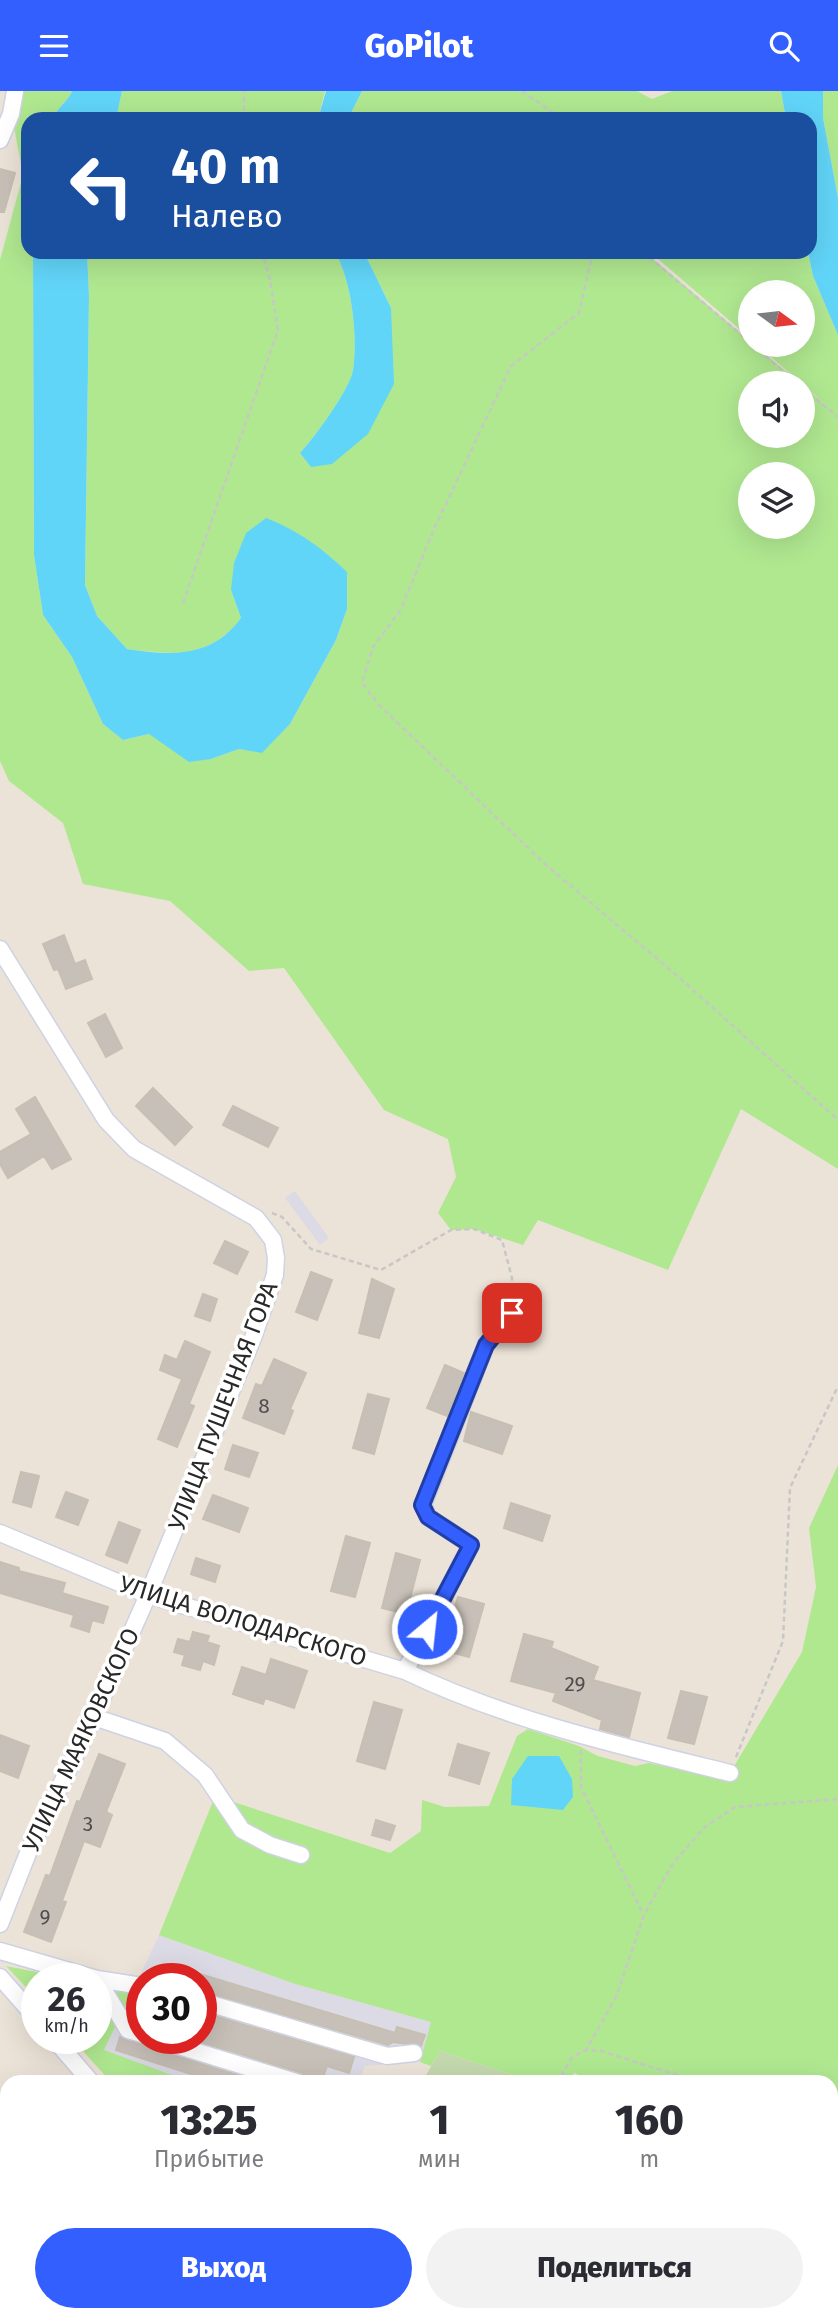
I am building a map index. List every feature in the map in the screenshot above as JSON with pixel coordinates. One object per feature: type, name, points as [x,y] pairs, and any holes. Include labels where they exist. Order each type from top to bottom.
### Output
[{"type":"street","points":[[0,140],[11,114],[15,91]]},
{"type":"street","points":[[0,949],[106,1120],[134,1149],[256,1218]]},
{"type":"street","name":"УЛИЦА ПУШЕЧНАЯ ГОРА","points":[[148,1595],[253,1338],[275,1275],[273,1240],[256,1218]]},
{"type":"street","points":[[405,1671],[471,1545],[428,1517],[422,1505],[486,1345],[512,1313]]},
{"type":"street","name":"УЛИЦА ВОЛОДАРСКОГО","points":[[0,1533],[148,1595],[405,1671],[441,1688],[580,1736],[730,1773]]},
{"type":"street","name":"УЛИЦА МАЯКОВСКОГО","points":[[0,1924],[30,1848],[94,1717],[148,1595]]},
{"type":"street","points":[[94,1717],[165,1741],[205,1775],[242,1830],[270,1845],[301,1855]]},
{"type":"street","points":[[0,1951],[42,1963]]},
{"type":"street","points":[[0,1977],[21,2001]]},
{"type":"street","points":[[112,2004],[126,2027]]},
{"type":"street","points":[[217,2006],[387,2056],[414,2053]]},
{"type":"street","points":[[67,2054],[85,2075]]},
{"type":"street","points":[[205,2054],[273,2075]]},
{"type":"path","points":[[244,91],[244,112]]},
{"type":"path","points":[[522,91],[552,112]]},
{"type":"path","points":[[183,603],[278,330],[264,259]]},
{"type":"path","points":[[591,259],[579,313],[511,366],[434,529],[401,609],[373,647],[362,683],[379,705],[545,864],[682,980],[838,1120]]},
{"type":"path","points":[[651,259],[738,332]]},
{"type":"path","points":[[767,357],[784,371]]},
{"type":"path","points":[[815,398],[838,417]]},
{"type":"path","points":[[256,1218],[276,1213],[311,1249],[381,1270],[450,1230],[474,1229],[502,1240],[512,1278],[512,1313]]},
{"type":"path","points":[[730,1773],[783,1641],[790,1488],[838,1385]]},
{"type":"path","points":[[580,1736],[581,1787],[644,1915]]},
{"type":"path","points":[[586,2050],[616,1997],[644,1915],[673,1863],[705,1827],[736,1807],[838,1799]]},
{"type":"path","points":[[562,2075],[572,2057],[586,2050],[601,2050],[678,2075]]},
{"type":"shaded area","points":[[295,1191],[329,1238],[320,1245],[285,1198]]},
{"type":"shaded area","points":[[159,1935],[292,1983],[431,2022],[420,2062],[365,2066],[361,2075],[171,2075],[112,2054],[112,2034],[126,2005],[126,2054],[217,2054],[217,1963],[146,1963]]},
{"type":"green space","points":[[21,91],[72,91],[57,112],[21,112],[21,164],[14,127]]},
{"type":"green space","points":[[122,91],[325,91],[320,112],[118,112]]},
{"type":"green space","points":[[362,91],[637,91],[652,99],[672,91],[781,91],[785,112],[352,112]]},
{"type":"green space","points":[[823,91],[838,91],[838,198],[823,118]]},
{"type":"green space","points":[[21,182],[21,259],[33,259],[34,555],[43,615],[72,657],[103,724],[123,740],[149,734],[211,759],[239,749],[262,752],[290,724],[336,640],[347,609],[347,572],[231,590],[241,618],[217,641],[190,651],[175,653],[127,649],[97,616],[85,585],[87,259],[338,259],[346,278],[352,309],[355,341],[353,370],[339,401],[300,453],[311,466],[391,308],[367,259],[653,259],[738,331],[738,357],[769,357],[785,371],[738,371],[738,448],[815,448],[815,396],[831,409],[815,395],[815,371],[787,371],[771,357],[816,357],[816,283],[838,335],[838,1169],[741,1109],[668,1270],[538,1220],[523,1245],[474,1229],[451,1230],[438,1213],[456,1177],[448,1139],[384,1110],[284,968],[249,971],[170,901],[83,884],[63,823],[9,781],[0,761],[0,260]]},
{"type":"green space","points":[[658,259],[809,259],[815,280],[738,280],[738,328]]},
{"type":"green space","points":[[838,1465],[838,2075],[513,2075],[440,2051],[431,2066],[420,2062],[431,2022],[292,1983],[159,1935],[215,1796],[390,1853],[421,1831],[422,1800],[445,1807],[489,1806],[517,1736],[528,1729],[579,1746],[598,1756],[635,1766],[649,1763],[723,1778],[730,1773],[802,1652],[816,1587],[809,1528]]},
{"type":"green space","points":[[6,1966],[21,1969],[21,1982]]},
{"type":"green space","points":[[112,1988],[126,1991],[126,2004],[112,2033]]},
{"type":"green space","points":[[440,2051],[513,2075],[426,2075]]},
{"type":"green space","points":[[112,2053],[172,2075],[105,2075],[86,2054]]},
{"type":"water","points":[[72,91],[122,91],[118,112],[57,112]]},
{"type":"water","points":[[326,91],[362,91],[352,112],[320,112]]},
{"type":"water","points":[[781,91],[823,91],[823,118],[838,198],[838,335],[813,276],[809,259],[817,259],[817,112],[785,112]]},
{"type":"water","points":[[33,259],[87,259],[85,585],[97,616],[127,649],[175,653],[204,647],[217,641],[241,618],[231,590],[234,563],[246,533],[266,518],[309,541],[347,572],[347,609],[336,640],[290,724],[262,753],[239,749],[211,759],[189,762],[149,734],[123,740],[103,724],[72,657],[43,615],[34,555]]},
{"type":"water","points":[[338,259],[367,259],[391,308],[394,384],[368,434],[332,464],[311,467],[300,453],[339,401],[353,370],[355,341],[352,309]]},
{"type":"water","points":[[528,1756],[559,1756],[572,1779],[573,1797],[563,1810],[511,1805],[512,1779]]},
{"type":"building","points":[[0,169],[15,173],[4,212],[0,212]]},
{"type":"building","points":[[64,935],[75,964],[85,960],[92,979],[66,989],[43,944]]},
{"type":"building","points":[[105,1014],[122,1048],[106,1057],[88,1023]]},
{"type":"building","points":[[153,1088],[192,1127],[175,1145],[136,1106]]},
{"type":"building","points":[[35,1097],[71,1159],[52,1169],[44,1156],[8,1178],[0,1164],[0,1152],[31,1134],[16,1109]]},
{"type":"building","points":[[233,1106],[278,1128],[268,1147],[223,1125]]},
{"type":"building","points":[[225,1241],[248,1252],[237,1274],[214,1263]]},
{"type":"building","points":[[311,1272],[332,1280],[317,1320],[296,1312]]},
{"type":"building","points":[[372,1279],[394,1289],[379,1338],[359,1333]]},
{"type":"building","points":[[203,1294],[217,1299],[210,1321],[195,1316]]},
{"type":"building","points":[[185,1341],[210,1352],[189,1404],[194,1406],[177,1447],[158,1439],[182,1379],[160,1370],[165,1355],[177,1360]]},
{"type":"building","points":[[274,1359],[306,1373],[290,1409],[293,1411],[284,1434],[243,1418],[256,1384],[262,1386]]},
{"type":"building","points":[[445,1365],[464,1373],[447,1416],[427,1408]]},
{"type":"building","points":[[368,1394],[389,1399],[374,1454],[353,1448]]},
{"type":"building","points":[[471,1412],[512,1426],[502,1454],[464,1441]]},
{"type":"building","points":[[233,1445],[258,1453],[249,1477],[225,1469]]},
{"type":"building","points":[[21,1472],[39,1476],[31,1507],[13,1502]]},
{"type":"building","points":[[66,1492],[88,1500],[78,1525],[56,1517]]},
{"type":"building","points":[[213,1495],[248,1508],[239,1532],[203,1519]]},
{"type":"building","points":[[511,1503],[550,1516],[542,1541],[504,1528]]},
{"type":"building","points":[[119,1522],[140,1530],[127,1563],[106,1555]]},
{"type":"building","points":[[346,1536],[370,1543],[355,1597],[331,1591]]},
{"type":"building","points":[[396,1553],[420,1560],[406,1614],[382,1608]]},
{"type":"building","points":[[196,1558],[220,1566],[215,1582],[191,1574]]},
{"type":"building","points":[[0,1562],[19,1568],[19,1571],[65,1583],[62,1593],[108,1607],[103,1623],[92,1620],[89,1632],[71,1626],[74,1615],[0,1593]]},
{"type":"building","points":[[458,1597],[484,1604],[469,1657],[443,1650]]},
{"type":"building","points":[[193,1632],[209,1636],[207,1642],[219,1646],[214,1665],[203,1661],[200,1670],[182,1665],[185,1655],[174,1652],[178,1639],[190,1642]]},
{"type":"building","points":[[524,1634],[553,1642],[551,1648],[598,1667],[593,1680],[640,1693],[629,1737],[600,1729],[602,1720],[553,1701],[556,1693],[511,1681]]},
{"type":"building","points":[[271,1659],[307,1671],[294,1708],[265,1698],[263,1704],[233,1694],[242,1667],[266,1675]]},
{"type":"building","points":[[681,1691],[707,1697],[694,1744],[668,1738]]},
{"type":"building","points":[[374,1702],[402,1710],[385,1769],[357,1761]]},
{"type":"building","points":[[0,1735],[29,1746],[18,1778],[0,1771]]},
{"type":"building","points":[[458,1744],[489,1753],[479,1784],[449,1775]]},
{"type":"building","points":[[99,1754],[125,1764],[106,1812],[112,1815],[100,1847],[84,1841],[62,1901],[66,1902],[51,1942],[24,1932],[46,1875],[50,1876],[77,1801],[80,1802]]},
{"type":"building","points":[[376,1820],[395,1826],[390,1840],[372,1835]]},
{"type":"building","points":[[217,1979],[395,2033],[397,2027],[425,2035],[421,2046],[393,2042],[388,2045],[217,1996]]},
{"type":"building","points":[[217,2017],[354,2057],[349,2073],[327,2066],[324,2075],[302,2073],[217,2047]]},
{"type":"building","points":[[120,2037],[126,2039],[126,2053],[116,2050]]},
{"type":"building","points":[[128,2054],[169,2054],[236,2075],[194,2075]]},
{"type":"route","points":[[427,1629],[471,1545],[428,1517],[422,1505],[486,1345],[512,1313]]}]
